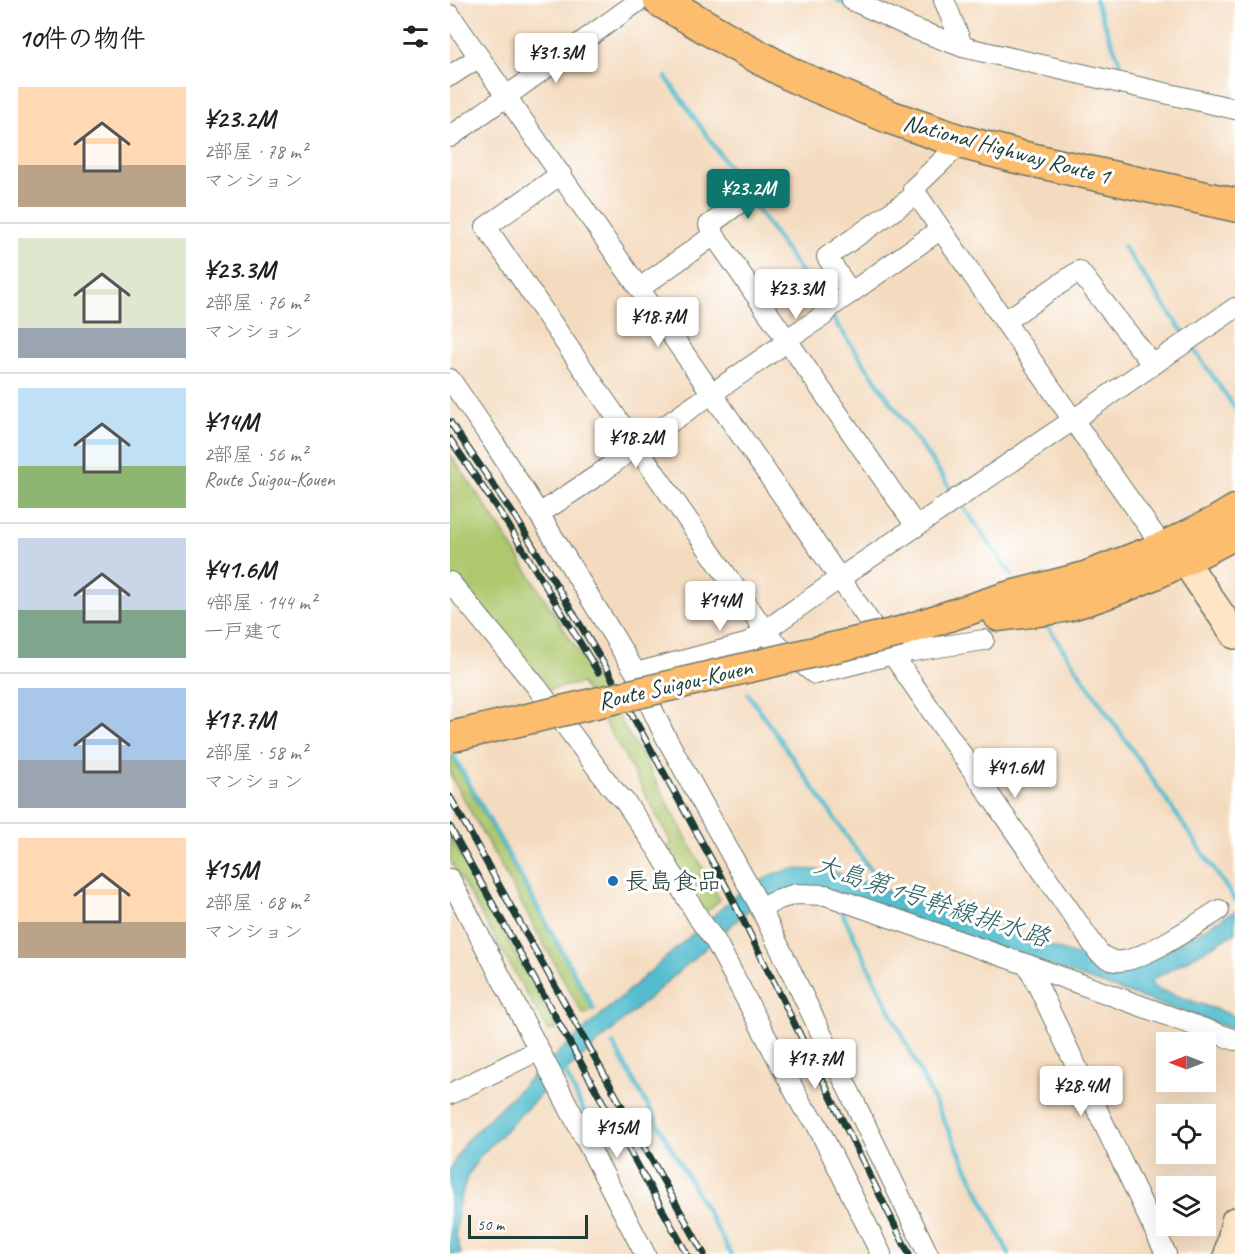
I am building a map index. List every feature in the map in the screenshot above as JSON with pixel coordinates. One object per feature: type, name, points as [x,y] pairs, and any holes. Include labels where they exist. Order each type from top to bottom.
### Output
[{"type":"highway","name":"National Highway Route 1","points":[[660,0],[726,40],[794,76],[891,117],[962,142],[1234,206]]},
{"type":"main road","name":"Route Suigou-Kouen","points":[[450,736],[1065,606],[1130,585],[1173,550],[1235,510]]},
{"type":"main road","name":"Route Suigou-Kouen","points":[[1173,550],[1235,534]]},
{"type":"street","points":[[450,137],[640,0]]},
{"type":"street","points":[[852,0],[912,28],[963,47],[1235,109]]},
{"type":"street","points":[[944,0],[963,47]]},
{"type":"street","points":[[450,15],[840,578],[897,643],[1097,956],[1115,961],[1127,960],[1155,949],[1219,910]]},
{"type":"street","points":[[450,76],[479,57]]},
{"type":"street","points":[[962,142],[914,189],[1073,420],[1235,635]]},
{"type":"street","points":[[561,174],[486,227],[771,639],[815,674],[897,643],[984,640]]},
{"type":"street","points":[[752,194],[709,225],[916,526]]},
{"type":"street","points":[[851,292],[827,256],[917,194]]},
{"type":"street","points":[[539,514],[823,316],[832,306],[941,229]]},
{"type":"street","points":[[640,288],[714,235]]},
{"type":"street","points":[[1005,321],[1079,271],[1153,364]]},
{"type":"street","points":[[636,673],[746,644],[1235,308]]},
{"type":"street","points":[[450,380],[539,514],[636,673],[663,732],[746,879],[928,1254]]},
{"type":"street","points":[[450,582],[536,686],[611,787],[626,803],[658,850],[700,920],[716,942],[803,1107],[815,1121],[880,1254]]},
{"type":"street","points":[[450,879],[645,1254]]},
{"type":"street","points":[[759,905],[796,894],[826,895],[1087,983],[1235,1040]]},
{"type":"street","points":[[1087,983],[1097,956]]},
{"type":"street","points":[[1028,965],[1167,1254]]},
{"type":"street","points":[[450,1094],[542,1055]]},
{"type":"street","points":[[1228,1254],[1235,1221]]},
{"type":"green space","points":[[450,454],[497,523],[643,758],[720,900],[703,914],[661,850],[672,844],[622,751],[581,683],[546,690],[450,578]]},
{"type":"green space","points":[[450,754],[593,1009],[586,1014],[582,1013],[450,774]]},
{"type":"green space","points":[[450,837],[557,1029],[548,1031],[450,860]]},
{"type":"water","points":[[792,869],[837,873],[1102,964],[1144,964],[1235,911],[1235,933],[1152,980],[1151,983],[1155,988],[1235,1016],[1235,1030],[823,888],[760,900],[548,1087],[480,1156],[467,1177],[458,1208],[456,1235],[461,1254],[450,1254],[450,1169],[466,1141],[541,1068],[741,891],[774,874]]},
{"type":"waterway","points":[[837,0],[848,5]]},
{"type":"waterway","points":[[1095,0],[1125,75]]},
{"type":"waterway","points":[[666,77],[742,186]]},
{"type":"waterway","points":[[753,203],[824,305]]},
{"type":"waterway","points":[[1123,246],[1183,332]]},
{"type":"waterway","points":[[832,317],[951,489]]},
{"type":"waterway","points":[[1193,348],[1235,408]]},
{"type":"waterway","points":[[965,509],[1012,576]]},
{"type":"waterway","points":[[1048,627],[1235,900]]},
{"type":"waterway","name":"大島第1号幹線排水路","points":[[748,694],[876,878]]},
{"type":"waterway","points":[[454,756],[594,1009]]},
{"type":"waterway","points":[[840,908],[1009,1254]]},
{"type":"waterway","points":[[613,1044],[731,1254]]},
{"type":"waterway","points":[[563,1068],[615,1176]]},
{"type":"railway","points":[[450,422],[516,518],[608,671],[727,888],[909,1254]]},
{"type":"railway","points":[[450,439],[507,523],[598,672]]},
{"type":"railway","points":[[450,797],[704,1254]]},
{"type":"railway","points":[[450,827],[687,1254]]},
{"type":"place","name":"長島食品","points":[[613,881]]}]
